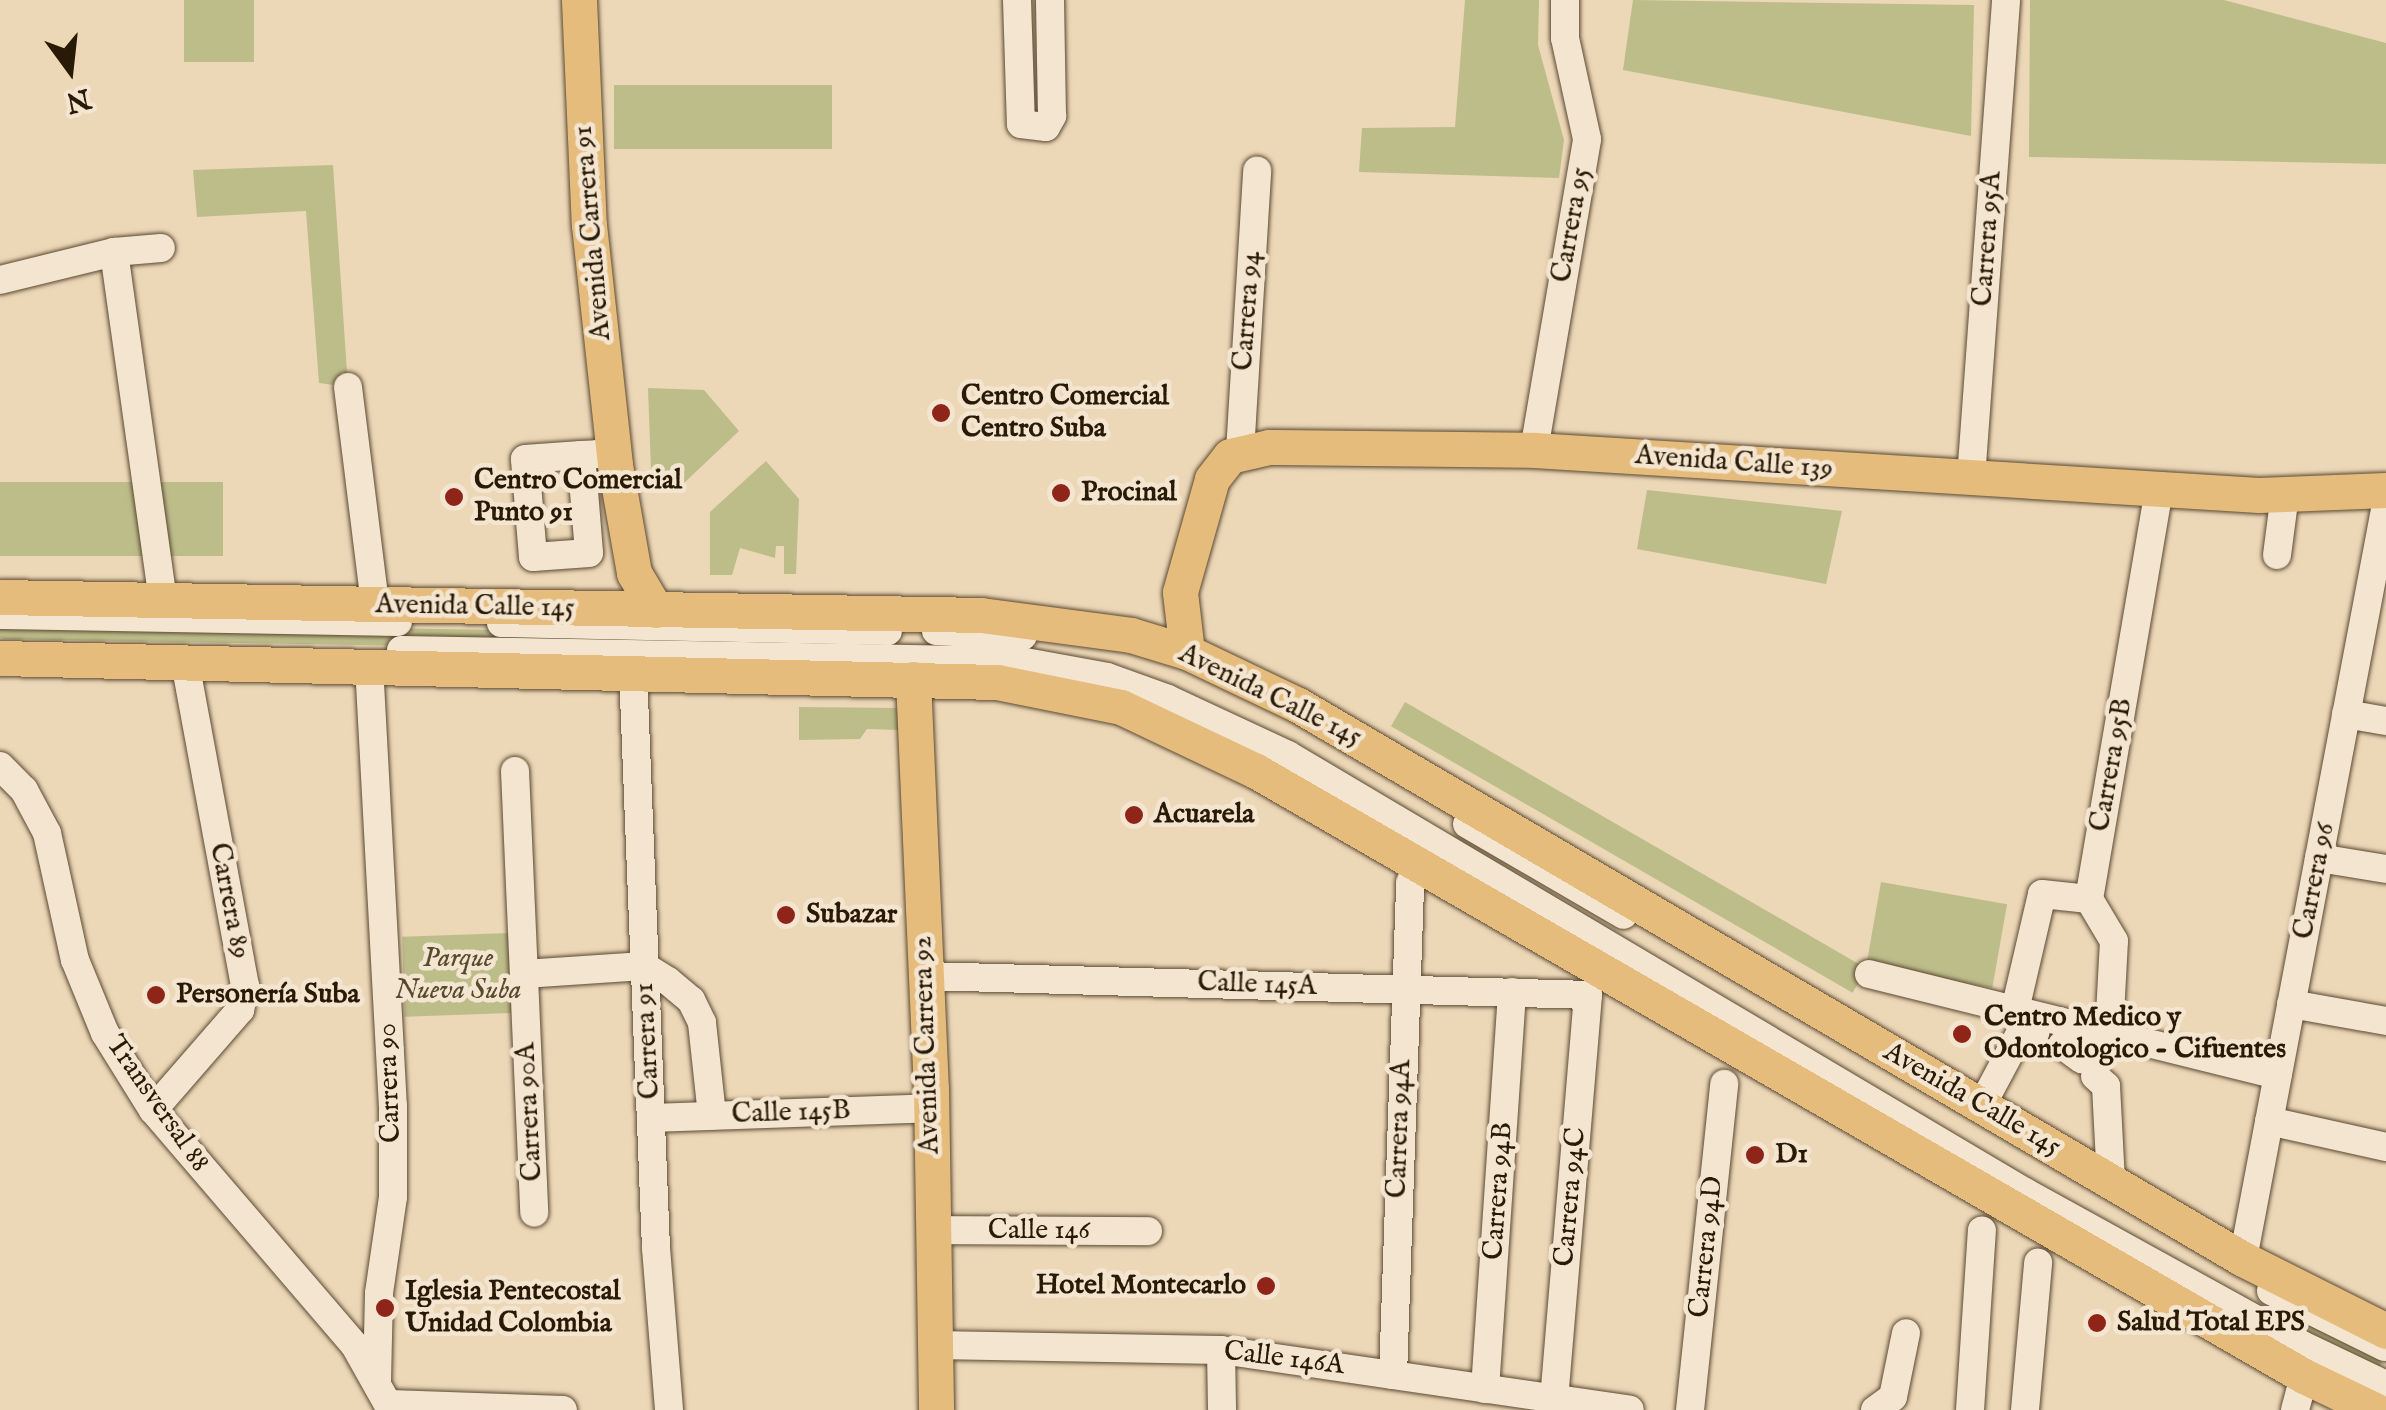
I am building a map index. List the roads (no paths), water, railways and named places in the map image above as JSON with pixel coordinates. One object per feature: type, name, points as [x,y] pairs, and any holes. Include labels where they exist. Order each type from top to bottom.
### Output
[{"type":"main road","name":"Avenida Carrera 91","points":[[579,0],[611,571],[606,588],[584,609]]},
{"type":"main road","name":"Avenida Calle 139","points":[[1240,452],[1309,444],[1534,450],[2159,491],[2285,494],[2386,490]]},
{"type":"main road","points":[[1187,652],[1178,619],[1180,592],[1212,479],[1240,452]]},
{"type":"main road","name":"Avenida Carrera 91","points":[[603,457],[634,573],[656,610]]},
{"type":"main road","points":[[1131,635],[1180,592]]},
{"type":"main road","name":"Avenida Calle 145","points":[[0,596],[981,615],[1131,635],[1187,652],[1298,704],[2243,1259],[2386,1331]]},
{"type":"main road","points":[[4,653],[184,663],[913,679],[1036,687],[1174,728],[1638,989],[2299,1393],[2376,1410]]},
{"type":"main road","name":"Avenida Carrera 92","points":[[913,679],[932,1108],[936,1410]]},
{"type":"street","points":[[1017,0],[1025,128],[1052,122],[1050,0]]},
{"type":"street","name":"Carrera 95","points":[[1534,450],[1587,139],[1565,38],[1565,0]]},
{"type":"street","name":"Carrera 95A","points":[[1971,478],[2006,0]]},
{"type":"street","name":"Carrera 94","points":[[1240,452],[1257,171]]},
{"type":"street","points":[[0,280],[114,252],[161,248]]},
{"type":"street","points":[[114,252],[163,602]]},
{"type":"street","points":[[348,388],[375,606]]},
{"type":"street","name":"Carrera 95B","points":[[2089,900],[2159,491]]},
{"type":"street","points":[[2277,555],[2285,494]]},
{"type":"street","name":"Carrera 96","points":[[2243,1259],[2386,504]]},
{"type":"street","points":[[0,615],[960,632],[1134,653],[1298,721],[2156,1227],[2334,1326],[2386,1347]]},
{"type":"street","points":[[4,653],[1020,661],[1107,677],[1288,755],[2025,1192],[2300,1344],[2386,1385]]},
{"type":"street","name":"Carrera 89","points":[[154,1110],[240,1010],[246,986],[184,663]]},
{"type":"street","name":"Carrera 90","points":[[369,665],[393,1106],[393,1197],[379,1293],[386,1399]]},
{"type":"street","name":"Carrera 91","points":[[633,672],[651,1118],[669,1410]]},
{"type":"street","points":[[2346,714],[2386,721]]},
{"type":"street","name":"Transversal 88","points":[[0,766],[42,822],[90,1004],[154,1110],[328,1313],[386,1399]]},
{"type":"street","name":"Carrera 90A","points":[[515,772],[534,1213]]},
{"type":"street","points":[[2319,858],[2386,869]]},
{"type":"street","name":"Carrera 94A","points":[[1393,1376],[1410,882]]},
{"type":"street","points":[[2016,1010],[2042,894],[2089,900],[2114,941],[2109,1033]]},
{"type":"street","points":[[524,974],[644,966],[696,1010],[712,1116]]},
{"type":"street","points":[[1869,974],[2278,1074]]},
{"type":"street","name":"Calle 145A","points":[[926,976],[1588,995]]},
{"type":"street","name":"Carrera 94B","points":[[1485,1389],[1512,992]]},
{"type":"street","name":"Carrera 94C","points":[[1542,1402],[1588,995]]},
{"type":"street","points":[[2292,1004],[2386,1021]]},
{"type":"street","points":[[1982,1105],[2024,1026],[2068,1053],[2106,1086],[2111,1181]]},
{"type":"street","name":"Carrera 94D","points":[[1690,1410],[1724,1084]]},
{"type":"street","name":"Calle 145B","points":[[651,1118],[932,1108]]},
{"type":"street","points":[[2269,1121],[2386,1148]]},
{"type":"street","name":"Calle 146","points":[[931,1230],[1148,1231]]},
{"type":"street","points":[[1970,1410],[1982,1230]]},
{"type":"street","points":[[2025,1410],[2038,1263]]},
{"type":"street","points":[[1875,1410],[1893,1397],[1906,1333]]},
{"type":"street","name":"Calle 146A","points":[[934,1346],[1221,1350],[1485,1389],[1542,1402],[1630,1410]]},
{"type":"street","points":[[1221,1350],[1222,1410]]},
{"type":"street","points":[[386,1399],[563,1410]]},
{"type":"place","name":"Centro Comercial Centro Suba","points":[[941,413]]},
{"type":"place","name":"Procinal","points":[[1061,493]]},
{"type":"place","name":"Centro Comercial Punto 91","points":[[454,497]]},
{"type":"place","name":"Acuarela","points":[[1134,815]]},
{"type":"place","name":"Subazar","points":[[786,915]]},
{"type":"place","name":"Personería Suba","points":[[156,995]]},
{"type":"place","name":"Centro Medico y Odontologico - Cifuentes","points":[[1962,1034]]},
{"type":"place","name":"D1","points":[[1755,1155]]},
{"type":"place","name":"Hotel Montecarlo","points":[[1266,1286]]},
{"type":"place","name":"Iglesia Pentecostal Unidad Colombia","points":[[385,1308]]},
{"type":"place","name":"Salud Total EPS","points":[[2097,1323]]},
{"type":"park label","name":"Parque Nueva Suba","points":[[458,975]]}]
